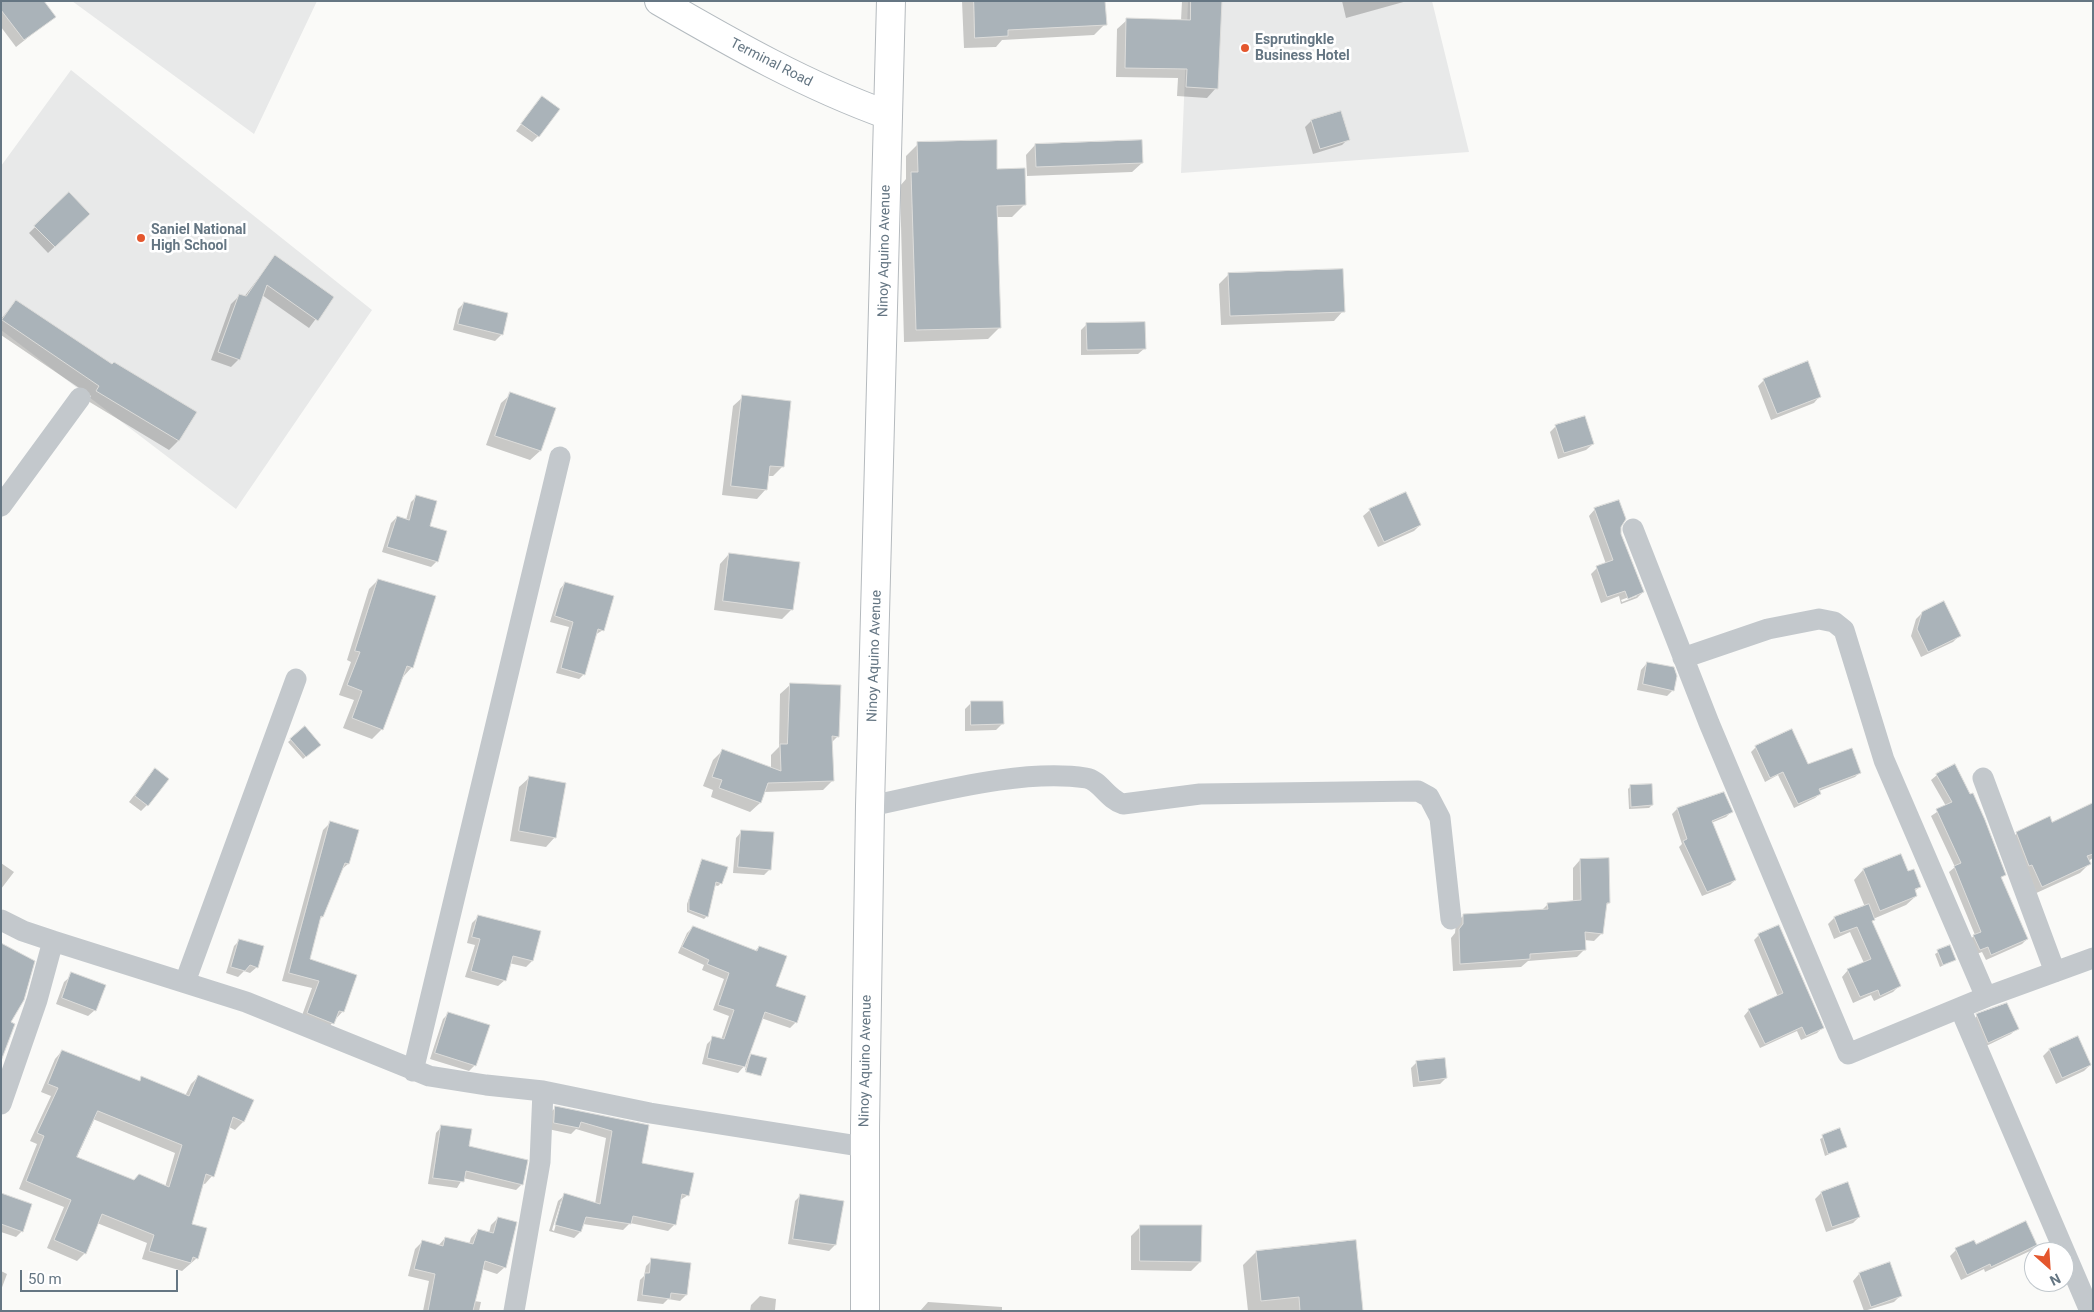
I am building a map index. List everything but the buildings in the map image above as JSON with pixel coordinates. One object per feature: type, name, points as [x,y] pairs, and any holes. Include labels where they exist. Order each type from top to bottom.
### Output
[{"type":"main road","name":"Terminal Road","points":[[659,1],[731,43],[797,78],[888,115]]},
{"type":"main road","name":"Ninoy Aquino Avenue","points":[[865,1311],[865,1147],[870,806],[891,1]]},
{"type":"street","points":[[1,506],[80,398]]},
{"type":"street","points":[[413,1071],[560,457]]},
{"type":"street","points":[[1633,529],[1683,658],[1848,1054],[1986,997],[2093,958]]},
{"type":"street","points":[[1683,658],[1768,629],[1819,619],[1834,622],[1844,630],[1884,760],[1986,997]]},
{"type":"street","points":[[185,982],[296,679]]},
{"type":"street","points":[[870,806],[1014,778],[1088,778],[1114,801],[1122,804],[1200,794],[1418,791],[1429,797],[1440,818],[1451,919]]},
{"type":"street","points":[[1983,778],[2055,972]]},
{"type":"street","points":[[1,920],[23,931],[246,1002],[429,1076],[478,1084],[543,1091],[650,1113],[865,1147]]},
{"type":"street","points":[[1,1104],[37,1000],[53,941]]},
{"type":"street","points":[[1960,1008],[2090,1311]]},
{"type":"street","points":[[514,1311],[540,1162],[543,1091]]},
{"type":"shaded area","points":[[72,1],[317,1],[254,134]]},
{"type":"shaded area","points":[[1188,1],[1432,1],[1469,152],[1181,173]]},
{"type":"shaded area","name":"Saniel National High School","points":[[71,70],[372,310],[236,509],[1,330],[1,166]]},
{"type":"place","name":"Esprutingkle Business Hotel","points":[[1245,48]]},
{"type":"place","name":"Saniel National High School","points":[[141,238]]}]
